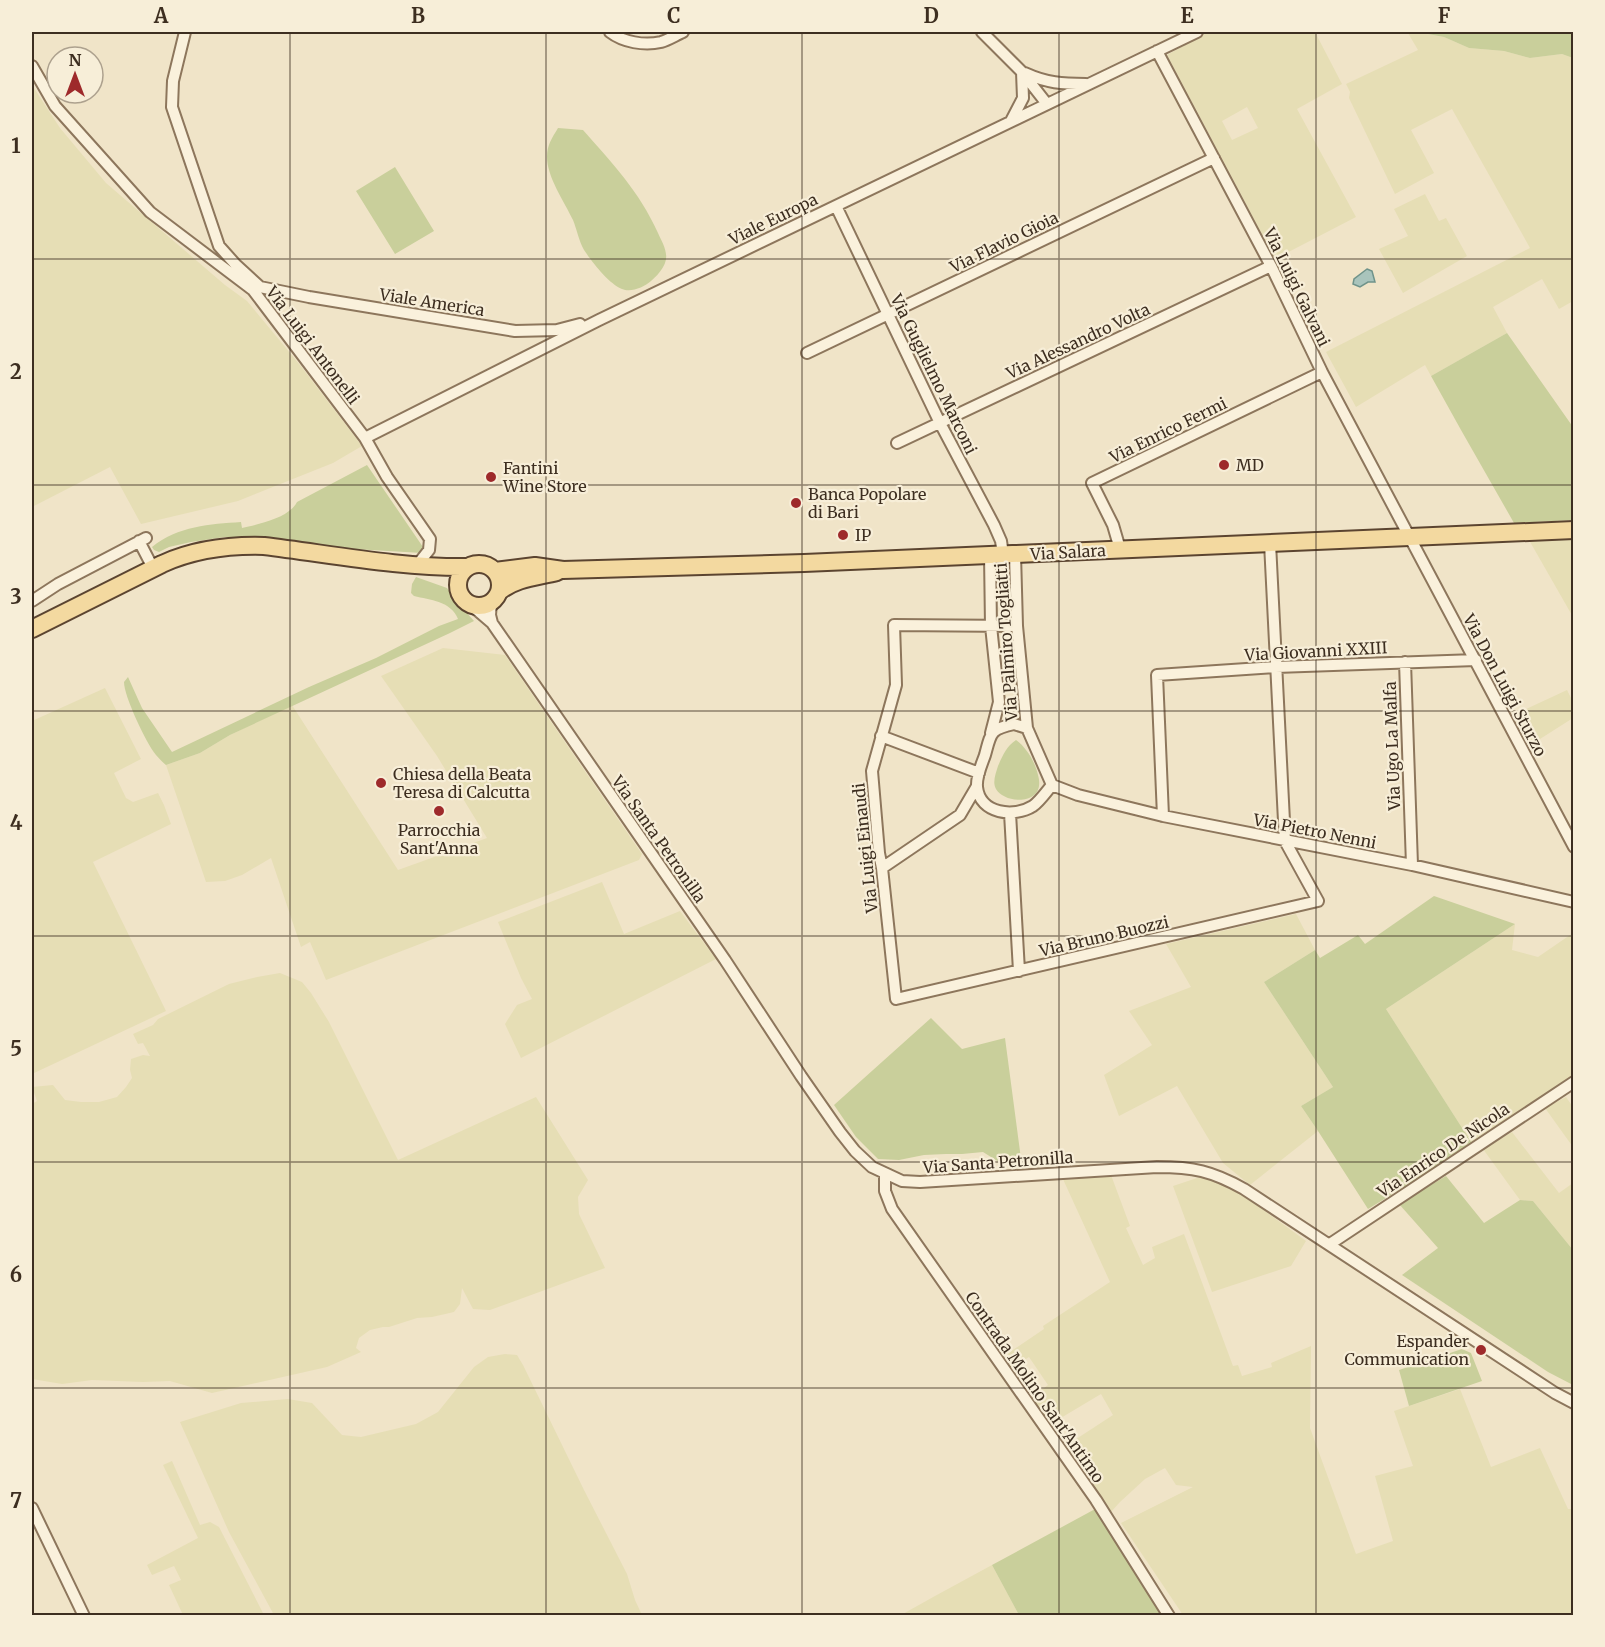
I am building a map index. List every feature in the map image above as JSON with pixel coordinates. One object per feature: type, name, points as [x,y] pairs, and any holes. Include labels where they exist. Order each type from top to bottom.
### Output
[{"type":"main road","name":"Via Salara","points":[[495,571],[535,566],[563,570],[804,563],[1574,530]]},
{"type":"main road","points":[[32,629],[176,557],[210,548],[264,546],[426,565],[468,567]]},
{"type":"main road","points":[[426,565],[451,578],[457,585],[461,597],[471,605],[478,607],[496,597],[500,584],[495,571],[482,564],[475,564],[462,572],[457,585]]},
{"type":"main road","name":"Via Salara","points":[[496,597],[508,584],[563,570]]},
{"type":"street","points":[[185,32],[173,81],[172,107],[219,246],[256,289]]},
{"type":"street","points":[[610,32],[617,37],[641,44],[661,42],[683,32]]},
{"type":"street","points":[[982,32],[1022,72],[1047,104]]},
{"type":"street","name":"Viale Europa","points":[[365,438],[598,320],[1197,32]]},
{"type":"street","name":"Via Luigi Galvani","points":[[1157,51],[1271,266],[1322,372],[1409,537]]},
{"type":"street","name":"Via Luigi Antonelli","points":[[32,66],[55,106],[150,212],[256,289],[365,438],[387,477],[430,539],[426,565]]},
{"type":"street","points":[[1022,72],[1046,82],[1088,84]]},
{"type":"street","points":[[1011,121],[1023,98],[1022,72]]},
{"type":"street","name":"Via Flavio Gioia","points":[[807,353],[1214,158]]},
{"type":"street","name":"Via Guglielmo Marconi","points":[[836,206],[940,423],[994,525],[1003,555]]},
{"type":"street","name":"Via Alessandro Volta","points":[[897,443],[1271,266]]},
{"type":"street","name":"Viale America","points":[[256,289],[515,331],[557,330],[598,320]]},
{"type":"street","name":"Via Enrico Fermi","points":[[1120,549],[1113,525],[1092,483],[1322,372]]},
{"type":"street","name":"Via Don Luigi Sturzo","points":[[1409,537],[1574,847]]},
{"type":"street","points":[[32,601],[58,584],[143,540],[153,568]]},
{"type":"street","points":[[1270,543],[1285,841]]},
{"type":"street","name":"Via Palmiro Togliatti","points":[[1003,555],[1017,626],[1027,728]]},
{"type":"street","name":"Via Palmiro Togliatti","points":[[992,733],[999,702],[991,626],[1003,555]]},
{"type":"street","points":[[492,623],[490,615],[496,597]]},
{"type":"street","name":"Via Santa Petronilla","points":[[471,605],[492,623],[719,951],[840,1132],[872,1167],[902,1181],[920,1182],[1157,1167],[1184,1167],[1208,1172],[1225,1178],[1330,1244],[1574,1403]]},
{"type":"street","name":"Via Luigi Einaudi","points":[[896,999],[872,771],[896,685],[894,625],[991,626]]},
{"type":"street","points":[[991,626],[1017,626]]},
{"type":"street","name":"Via Giovanni XXIII","points":[[1164,816],[1157,675],[1476,660]]},
{"type":"street","name":"Via Ugo La Malfa","points":[[1405,662],[1412,865]]},
{"type":"street","points":[[882,868],[960,815],[977,786],[992,733],[1001,727],[1014,724],[1027,728],[1052,785],[1035,805],[1011,813],[999,812],[988,807],[981,799],[977,786]]},
{"type":"street","points":[[882,736],[979,773]]},
{"type":"street","name":"Via Pietro Nenni","points":[[1052,785],[1078,795],[1164,816],[1412,865],[1574,902]]},
{"type":"street","points":[[1011,813],[1019,971]]},
{"type":"street","name":"Via Bruno Buozzi","points":[[896,999],[1318,901],[1285,841]]},
{"type":"street","name":"Via Enrico De Nicola","points":[[1330,1244],[1574,1082]]},
{"type":"street","name":"Contrada Molino Sant'Antimo","points":[[885,1174],[885,1191],[892,1209],[1096,1500],[1169,1616]]},
{"type":"street","points":[[32,1508],[84,1616]]},
{"type":"shaded area","points":[[1208,32],[1315,32],[1342,84],[1297,109],[1356,217],[1275,259],[1167,55]],"holes":[[[1247,107],[1258,128],[1232,140],[1222,121]]]},
{"type":"shaded area","points":[[1416,32],[1444,37],[1469,48],[1504,51],[1530,58],[1562,54],[1573,58],[1573,301],[1559,309],[1542,279],[1493,307],[1507,333],[1431,376],[1425,365],[1356,407],[1326,352],[1530,248],[1452,109],[1411,130],[1434,173],[1395,194],[1349,98],[1350,92],[1346,84],[1418,50],[1408,33]]},
{"type":"shaded area","points":[[32,85],[60,128],[106,183],[225,285],[247,301],[362,446],[333,463],[238,501],[141,524],[110,467],[32,507]]},
{"type":"shaded area","points":[[1425,194],[1439,221],[1446,218],[1467,256],[1403,293],[1379,249],[1408,236],[1394,209]]},
{"type":"shaded area","points":[[1573,538],[1573,617],[1529,540]]},
{"type":"shaded area","points":[[443,648],[505,655],[642,854],[639,860],[326,980],[310,942],[301,947],[271,858],[242,875],[225,881],[206,882],[166,765],[200,753],[230,735],[292,705],[398,870],[487,838],[437,756],[381,676]]},
{"type":"shaded area","points":[[105,688],[141,759],[114,773],[126,798],[133,802],[158,793],[171,824],[93,862],[166,1011],[32,1074],[32,721]]},
{"type":"shaded area","points":[[1567,690],[1573,702],[1573,718],[1529,746],[1513,715]]},
{"type":"shaded area","points":[[602,882],[624,934],[680,911],[716,959],[521,1058],[505,1024],[517,1005],[532,999],[498,922]]},
{"type":"shaded area","points":[[1296,914],[1315,950],[1264,982],[1333,1087],[1301,1106],[1318,1131],[1250,1185],[1223,1163],[1177,1086],[1119,1116],[1104,1075],[1152,1045],[1129,1011],[1191,987],[1166,944]]},
{"type":"shaded area","points":[[1515,924],[1512,950],[1538,957],[1573,933],[1573,1079],[1473,1145],[1386,1009]]},
{"type":"shaded area","points":[[280,973],[302,982],[311,993],[329,1022],[398,1160],[536,1097],[588,1180],[578,1197],[579,1214],[605,1268],[490,1310],[473,1309],[462,1288],[460,1304],[454,1312],[417,1318],[370,1330],[359,1338],[356,1348],[361,1352],[327,1367],[212,1393],[170,1381],[92,1380],[62,1384],[32,1379],[32,1104],[37,1101],[32,1087],[53,1085],[65,1100],[81,1102],[99,1102],[117,1097],[132,1078],[131,1059],[143,1055],[150,1056],[143,1043],[138,1044],[133,1034],[229,984]]},
{"type":"shaded area","points":[[1566,1097],[1573,1107],[1573,1147],[1545,1108]]},
{"type":"shaded area","points":[[1512,1132],[1559,1193],[1573,1183],[1573,1250],[1533,1201],[1520,1200],[1483,1149]]},
{"type":"shaded area","points":[[1111,1175],[1130,1226],[1126,1228],[1143,1265],[1155,1258],[1152,1247],[1184,1234],[1233,1366],[1238,1365],[1242,1376],[1272,1367],[1271,1363],[1311,1346],[1310,1428],[1356,1554],[1393,1541],[1375,1476],[1413,1466],[1394,1411],[1460,1389],[1491,1467],[1540,1448],[1568,1509],[1573,1509],[1573,1615],[1183,1615],[1121,1523],[1193,1487],[1176,1485],[1165,1468],[1145,1479],[1110,1513],[1064,1447],[1113,1415],[1101,1394],[1049,1425],[1031,1398],[1048,1385],[1029,1357],[1011,1368],[1004,1356],[1044,1329],[1043,1326],[1110,1282],[1062,1177]]},
{"type":"shaded area","points":[[1203,1176],[1240,1193],[1306,1241],[1291,1266],[1212,1292],[1173,1186]]},
{"type":"shaded area","points":[[505,1354],[517,1355],[523,1365],[627,1574],[642,1615],[274,1615],[229,1532],[180,1422],[241,1403],[288,1399],[312,1403],[342,1435],[361,1437],[416,1424],[438,1412],[474,1367],[488,1357]]},
{"type":"shaded area","points":[[172,1461],[200,1525],[210,1522],[219,1527],[264,1615],[183,1615],[169,1585],[181,1580],[174,1566],[152,1575],[147,1565],[198,1538],[163,1465]]},
{"type":"shaded area","points":[[992,1565],[1019,1615],[901,1615],[935,1596]]},
{"type":"green space","points":[[1417,32],[1573,32],[1573,58],[1562,54],[1530,58],[1504,51],[1469,48],[1444,37]]},
{"type":"green space","points":[[558,128],[583,130],[625,179],[651,218],[665,248],[666,259],[659,273],[645,285],[637,289],[622,289],[601,272],[584,250],[548,165],[548,149]]},
{"type":"green space","points":[[395,167],[434,231],[395,254],[356,191]]},
{"type":"green space","points":[[1507,333],[1573,427],[1573,520],[1514,523],[1431,376]]},
{"type":"green space","points":[[367,465],[423,547],[422,553],[225,537],[169,547],[159,552],[152,547],[183,530],[195,527],[241,522],[242,528],[273,520],[293,508],[297,502]]},
{"type":"green space","points":[[416,577],[447,588],[474,621],[230,735],[200,753],[166,765],[156,755],[136,719],[128,698],[124,682],[128,677],[142,708],[172,752],[458,619],[455,613],[445,605],[414,596],[411,593]]},
{"type":"green space","points":[[1016,740],[1030,756],[1038,775],[1039,785],[1036,793],[1023,800],[1007,798],[1000,794],[994,783],[1003,755]]},
{"type":"green space","points":[[1434,896],[1515,924],[1386,1009],[1473,1145],[1368,1209],[1301,1106],[1333,1087],[1264,982],[1315,950],[1320,958],[1358,935],[1365,944]]},
{"type":"green space","points":[[931,1018],[962,1049],[1005,1038],[1021,1159],[999,1162],[983,1152],[924,1155],[899,1160],[878,1159],[856,1137],[834,1105]]},
{"type":"green space","points":[[1446,1176],[1484,1223],[1520,1200],[1533,1201],[1573,1250],[1573,1385],[1548,1372],[1402,1275],[1438,1248],[1399,1204]]},
{"type":"green space","points":[[1462,1349],[1471,1353],[1482,1381],[1409,1406],[1399,1370]]},
{"type":"green space","points":[[1097,1508],[1167,1615],[1019,1615],[992,1565]]},
{"type":"water","points":[[1367,269],[1372,271],[1375,282],[1368,282],[1360,287],[1353,284],[1354,279]]},
{"type":"place","name":"MD","points":[[1224,465]]},
{"type":"place","name":"Fantini Wine Store","points":[[491,477]]},
{"type":"place","name":"Banca Popolare di Bari","points":[[796,503]]},
{"type":"place","name":"IP","points":[[843,535]]},
{"type":"place","name":"Chiesa della Beata Teresa di Calcutta","points":[[381,783]]},
{"type":"place","name":"Parrocchia Sant'Anna","points":[[439,811]]},
{"type":"place","name":"Espander Communication","points":[[1481,1350]]}]
